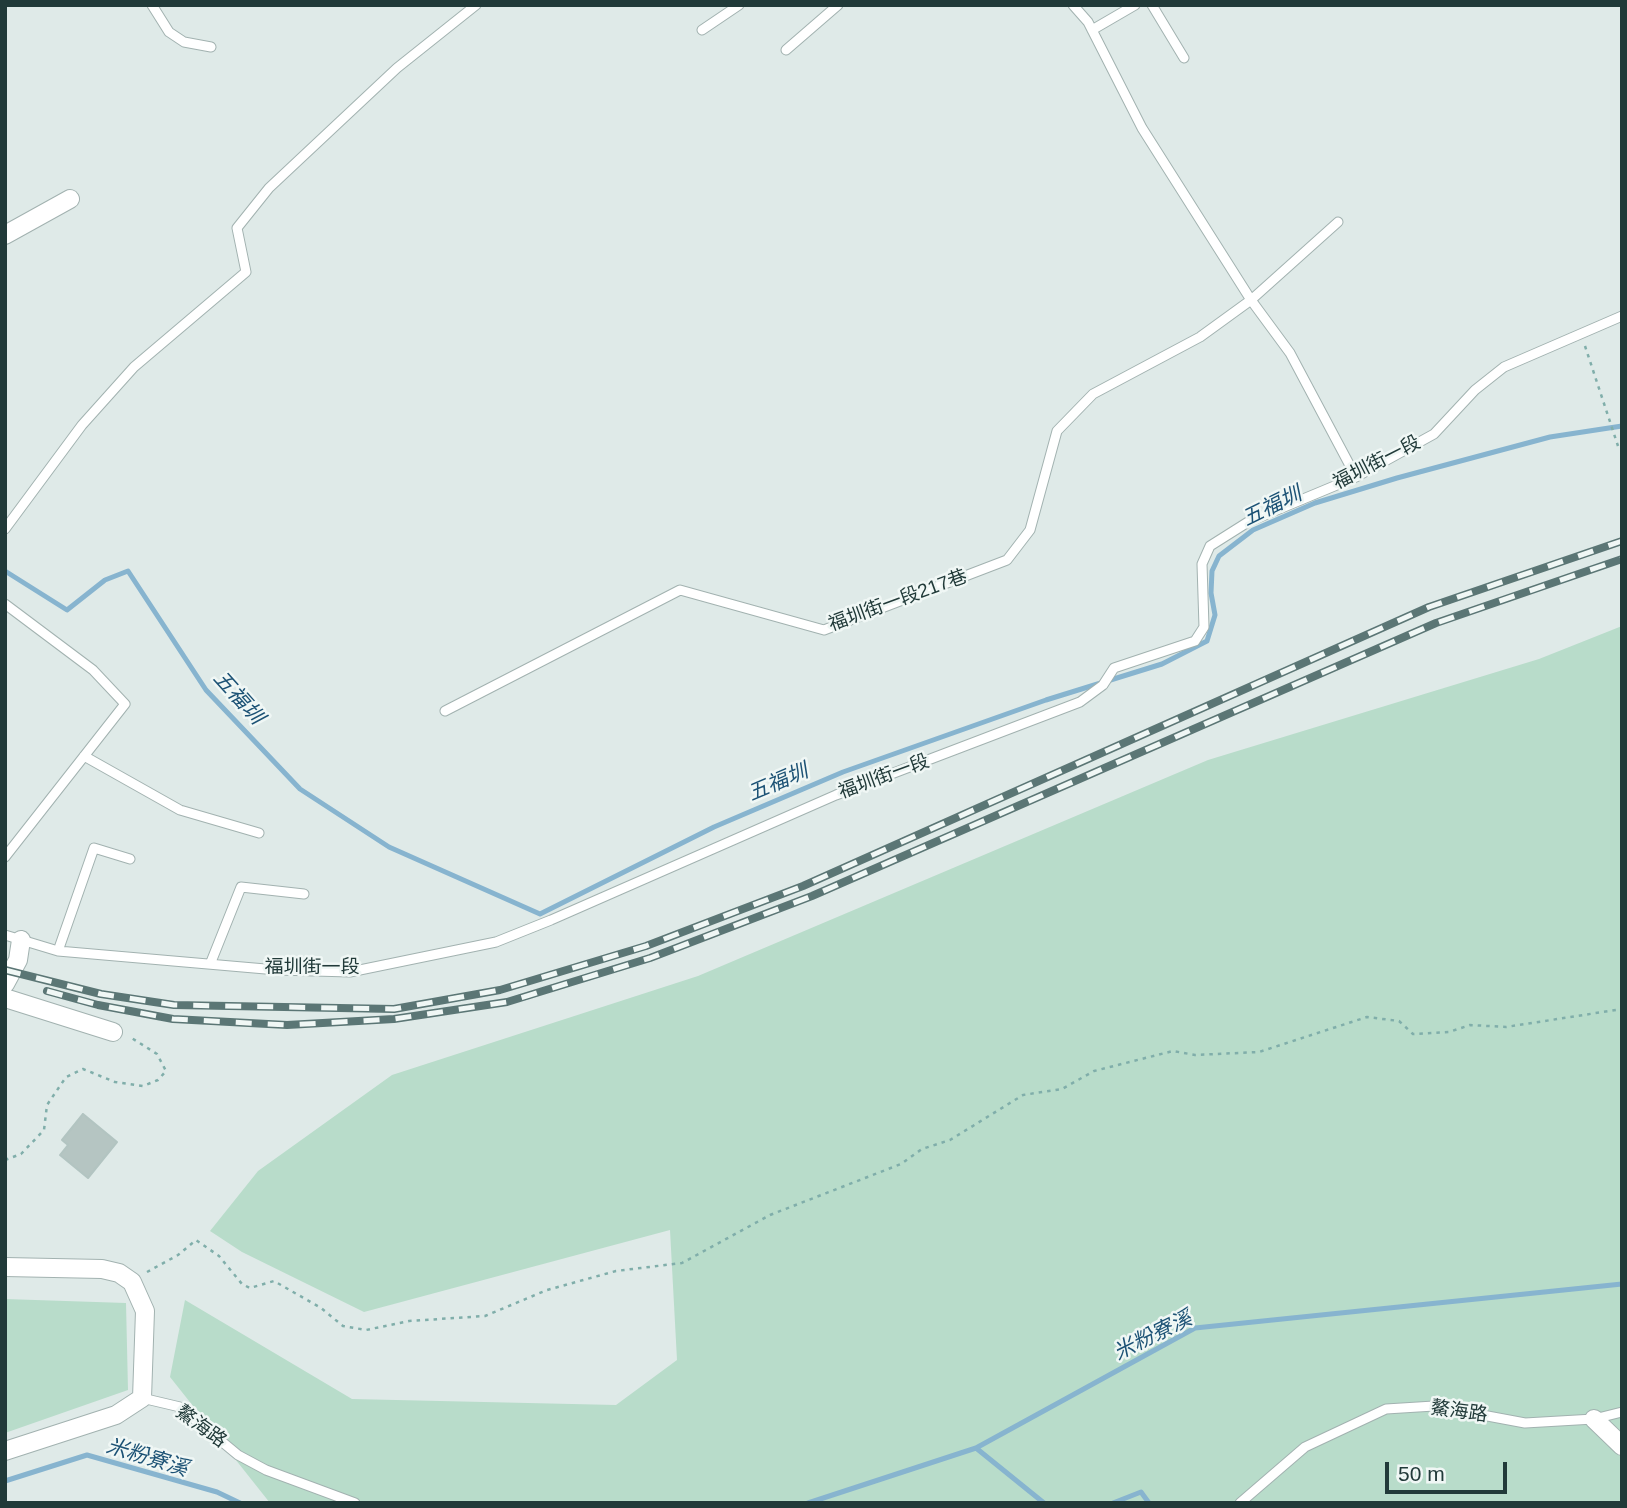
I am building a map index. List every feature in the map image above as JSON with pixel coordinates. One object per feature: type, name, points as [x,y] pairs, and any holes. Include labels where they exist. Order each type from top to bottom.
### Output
[{"type":"street","points":[[5,234],[70,199]]},
{"type":"street","points":[[5,984],[18,960],[13,937]]},
{"type":"street","points":[[5,998],[113,1031]]},
{"type":"street","points":[[5,1267],[102,1269],[119,1273],[132,1282],[145,1311],[142,1398],[116,1415],[5,1451]]},
{"type":"street","points":[[1594,1419],[1622,1446]]},
{"type":"lane","points":[[152,5],[169,32],[184,43],[211,47]]},
{"type":"lane","points":[[5,529],[82,425],[134,367],[246,272],[237,228],[269,188],[397,68],[476,5]]},
{"type":"lane","points":[[702,30],[739,5]]},
{"type":"lane","points":[[786,50],[838,5]]},
{"type":"lane","points":[[1073,5],[1090,26],[1142,128],[1251,300],[1290,353],[1356,477]]},
{"type":"lane","points":[[1090,26],[1135,5]]},
{"type":"lane","points":[[1152,5],[1184,58]]},
{"type":"lane","name":"福圳街一段217巷","points":[[445,711],[680,590],[824,630],[1007,560],[1030,530],[1057,430],[1093,394],[1200,338],[1251,300],[1338,222]]},
{"type":"lane","name":"福圳街一段","points":[[13,937],[58,951],[211,962],[277,971],[350,972],[496,942],[836,794],[1080,702],[1103,685],[1114,668],[1195,641],[1203,627],[1202,564],[1210,546],[1248,522],[1356,477],[1434,434],[1475,390],[1504,367],[1622,316]]},
{"type":"lane","points":[[5,604],[93,670],[125,704],[5,858]]},
{"type":"lane","points":[[84,756],[180,810],[259,833]]},
{"type":"lane","points":[[58,951],[94,848],[130,859]]},
{"type":"lane","points":[[211,962],[241,887],[304,894]]},
{"type":"lane","name":"鰲海路","points":[[142,1398],[180,1407],[238,1455],[265,1469],[355,1503]]},
{"type":"lane","name":"鰲海路","points":[[1240,1503],[1305,1447],[1387,1409],[1434,1406],[1525,1423],[1594,1419],[1622,1412]]},
{"type":"path","points":[[1580,333],[1618,446]]},
{"type":"path","points":[[132,1282],[178,1255],[196,1240],[219,1256],[242,1284],[250,1288],[274,1281],[321,1308],[343,1326],[366,1330],[409,1321],[485,1316],[547,1290],[616,1270],[682,1262],[770,1215],[901,1164],[922,1149],[950,1140],[1023,1096],[1062,1089],[1107,1068],[1173,1051],[1195,1055],[1259,1052],[1367,1017],[1399,1021],[1413,1034],[1449,1032],[1469,1025],[1506,1027],[1622,1009]]},
{"type":"path","points":[[5,1160],[21,1154],[44,1130],[47,1105],[66,1077],[83,1069],[115,1082],[143,1086],[158,1080],[166,1071],[157,1054],[127,1035],[113,1031]]},
{"type":"green space","points":[[1622,626],[1622,1503],[270,1503],[170,1377],[185,1300],[352,1399],[616,1405],[677,1360],[670,1230],[364,1312],[242,1252],[210,1231],[258,1171],[392,1075],[698,976],[1208,760],[1539,659]]},
{"type":"green space","points":[[5,1299],[126,1303],[128,1390],[5,1433]]},
{"type":"building","points":[[83,1114],[117,1142],[88,1178],[60,1155],[68,1145],[62,1140]]},
{"type":"waterway","name":"五福圳","points":[[5,571],[67,610],[105,580],[128,571],[206,690],[300,789],[389,847],[540,914],[714,827],[843,772],[1046,700],[1162,664],[1207,641],[1215,615],[1211,593],[1212,571],[1219,556],[1253,530],[1315,503],[1397,478],[1550,437],[1622,426]]},
{"type":"waterway","name":"米粉寮溪","points":[[808,1503],[976,1448],[1195,1328],[1622,1284]]},
{"type":"waterway","points":[[976,1448],[1044,1503]]},
{"type":"waterway","name":"米粉寮溪","points":[[5,1481],[87,1455],[217,1492],[240,1503]]},
{"type":"waterway","points":[[1113,1503],[1141,1492],[1149,1503]]},
{"type":"railway","points":[[5,970],[101,994],[174,1005],[394,1009],[500,990],[646,946],[803,886],[1429,607],[1622,541]]},
{"type":"railway","points":[[47,991],[98,1005],[173,1019],[287,1025],[394,1019],[507,1002],[650,958],[812,896],[1436,623],[1622,559]]}]
